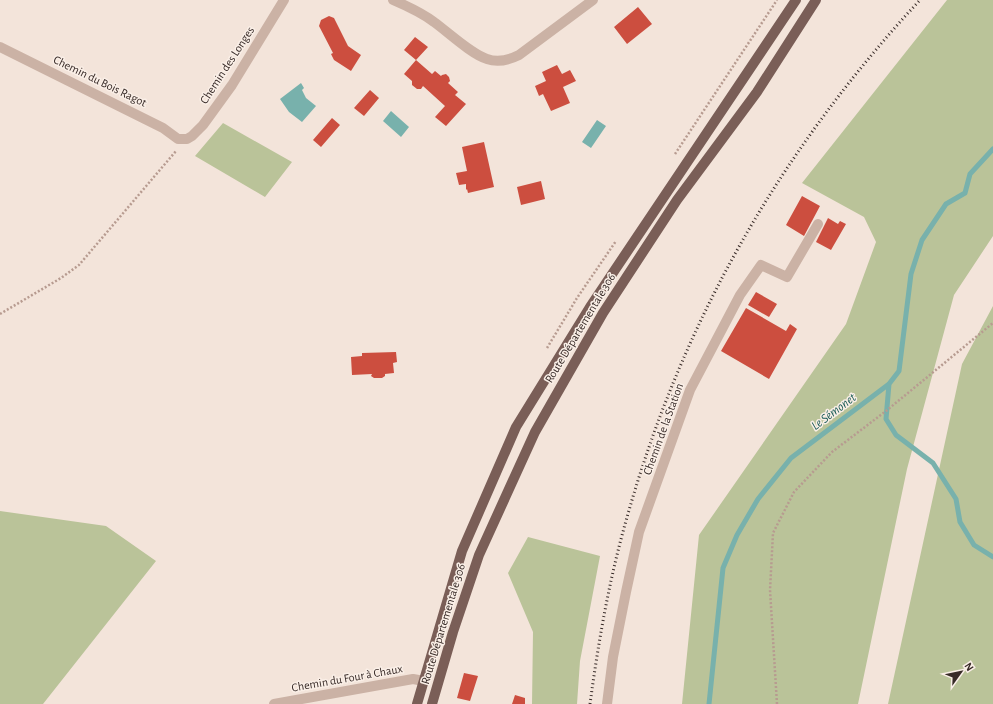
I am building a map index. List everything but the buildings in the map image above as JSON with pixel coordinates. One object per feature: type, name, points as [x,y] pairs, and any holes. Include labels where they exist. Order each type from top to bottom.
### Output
[{"type":"main road","name":"Route Départementale 306","points":[[417,704],[462,550],[516,427],[590,307],[796,0]]},
{"type":"main road","name":"Route Départementale 306","points":[[432,704],[453,632],[479,555],[535,432],[602,313],[677,200],[757,92],[816,0]]},
{"type":"street","name":"Chemin des Longes","points":[[187,139],[203,125],[232,85],[284,0]]},
{"type":"street","points":[[393,0],[410,7],[432,20],[479,56],[496,61],[512,59],[519,55],[593,0]]},
{"type":"street","name":"Chemin du Bois Ragot","points":[[0,47],[163,128],[178,139],[187,139]]},
{"type":"street","name":"Chemin de la Station","points":[[607,704],[615,650],[639,532],[690,390],[740,295],[761,265],[787,277],[818,224]]},
{"type":"street","name":"Chemin du Four à Chaux","points":[[274,704],[413,679],[424,681]]},
{"type":"path","points":[[0,314],[61,278],[78,265],[187,139]]},
{"type":"path","points":[[777,704],[770,590],[773,533],[794,492],[832,452],[886,412],[993,323]]},
{"type":"green space","points":[[947,0],[993,0],[993,236],[954,295],[907,469],[858,704],[682,704],[699,535],[846,324],[876,242],[864,217],[802,183]]},
{"type":"green space","points":[[223,123],[292,162],[265,197],[195,156]]},
{"type":"green space","points":[[993,306],[993,704],[888,704],[962,364]]},
{"type":"green space","points":[[0,511],[106,526],[156,561],[43,704],[0,704]]},
{"type":"green space","points":[[528,537],[600,556],[580,661],[577,704],[532,704],[533,632],[508,573]]},
{"type":"water","points":[[301,83],[304,88],[302,90],[306,98],[316,106],[302,122],[289,112],[280,99]]},
{"type":"water","points":[[391,111],[409,127],[401,137],[383,121]]},
{"type":"water","points":[[597,120],[606,126],[591,148],[582,142]]},
{"type":"waterway","name":"Le Sémonet","points":[[709,704],[723,568],[737,535],[758,499],[791,458],[889,384],[899,371],[911,274],[922,240],[946,204],[965,193],[970,174],[993,149]]},
{"type":"waterway","points":[[889,384],[886,419],[896,435],[933,463],[956,499],[960,522],[974,545],[993,557]]},
{"type":"railway","points":[[590,704],[604,616],[624,528],[647,454],[673,382],[704,313],[739,246],[778,181],[822,119],[869,58],[920,0]]}]
